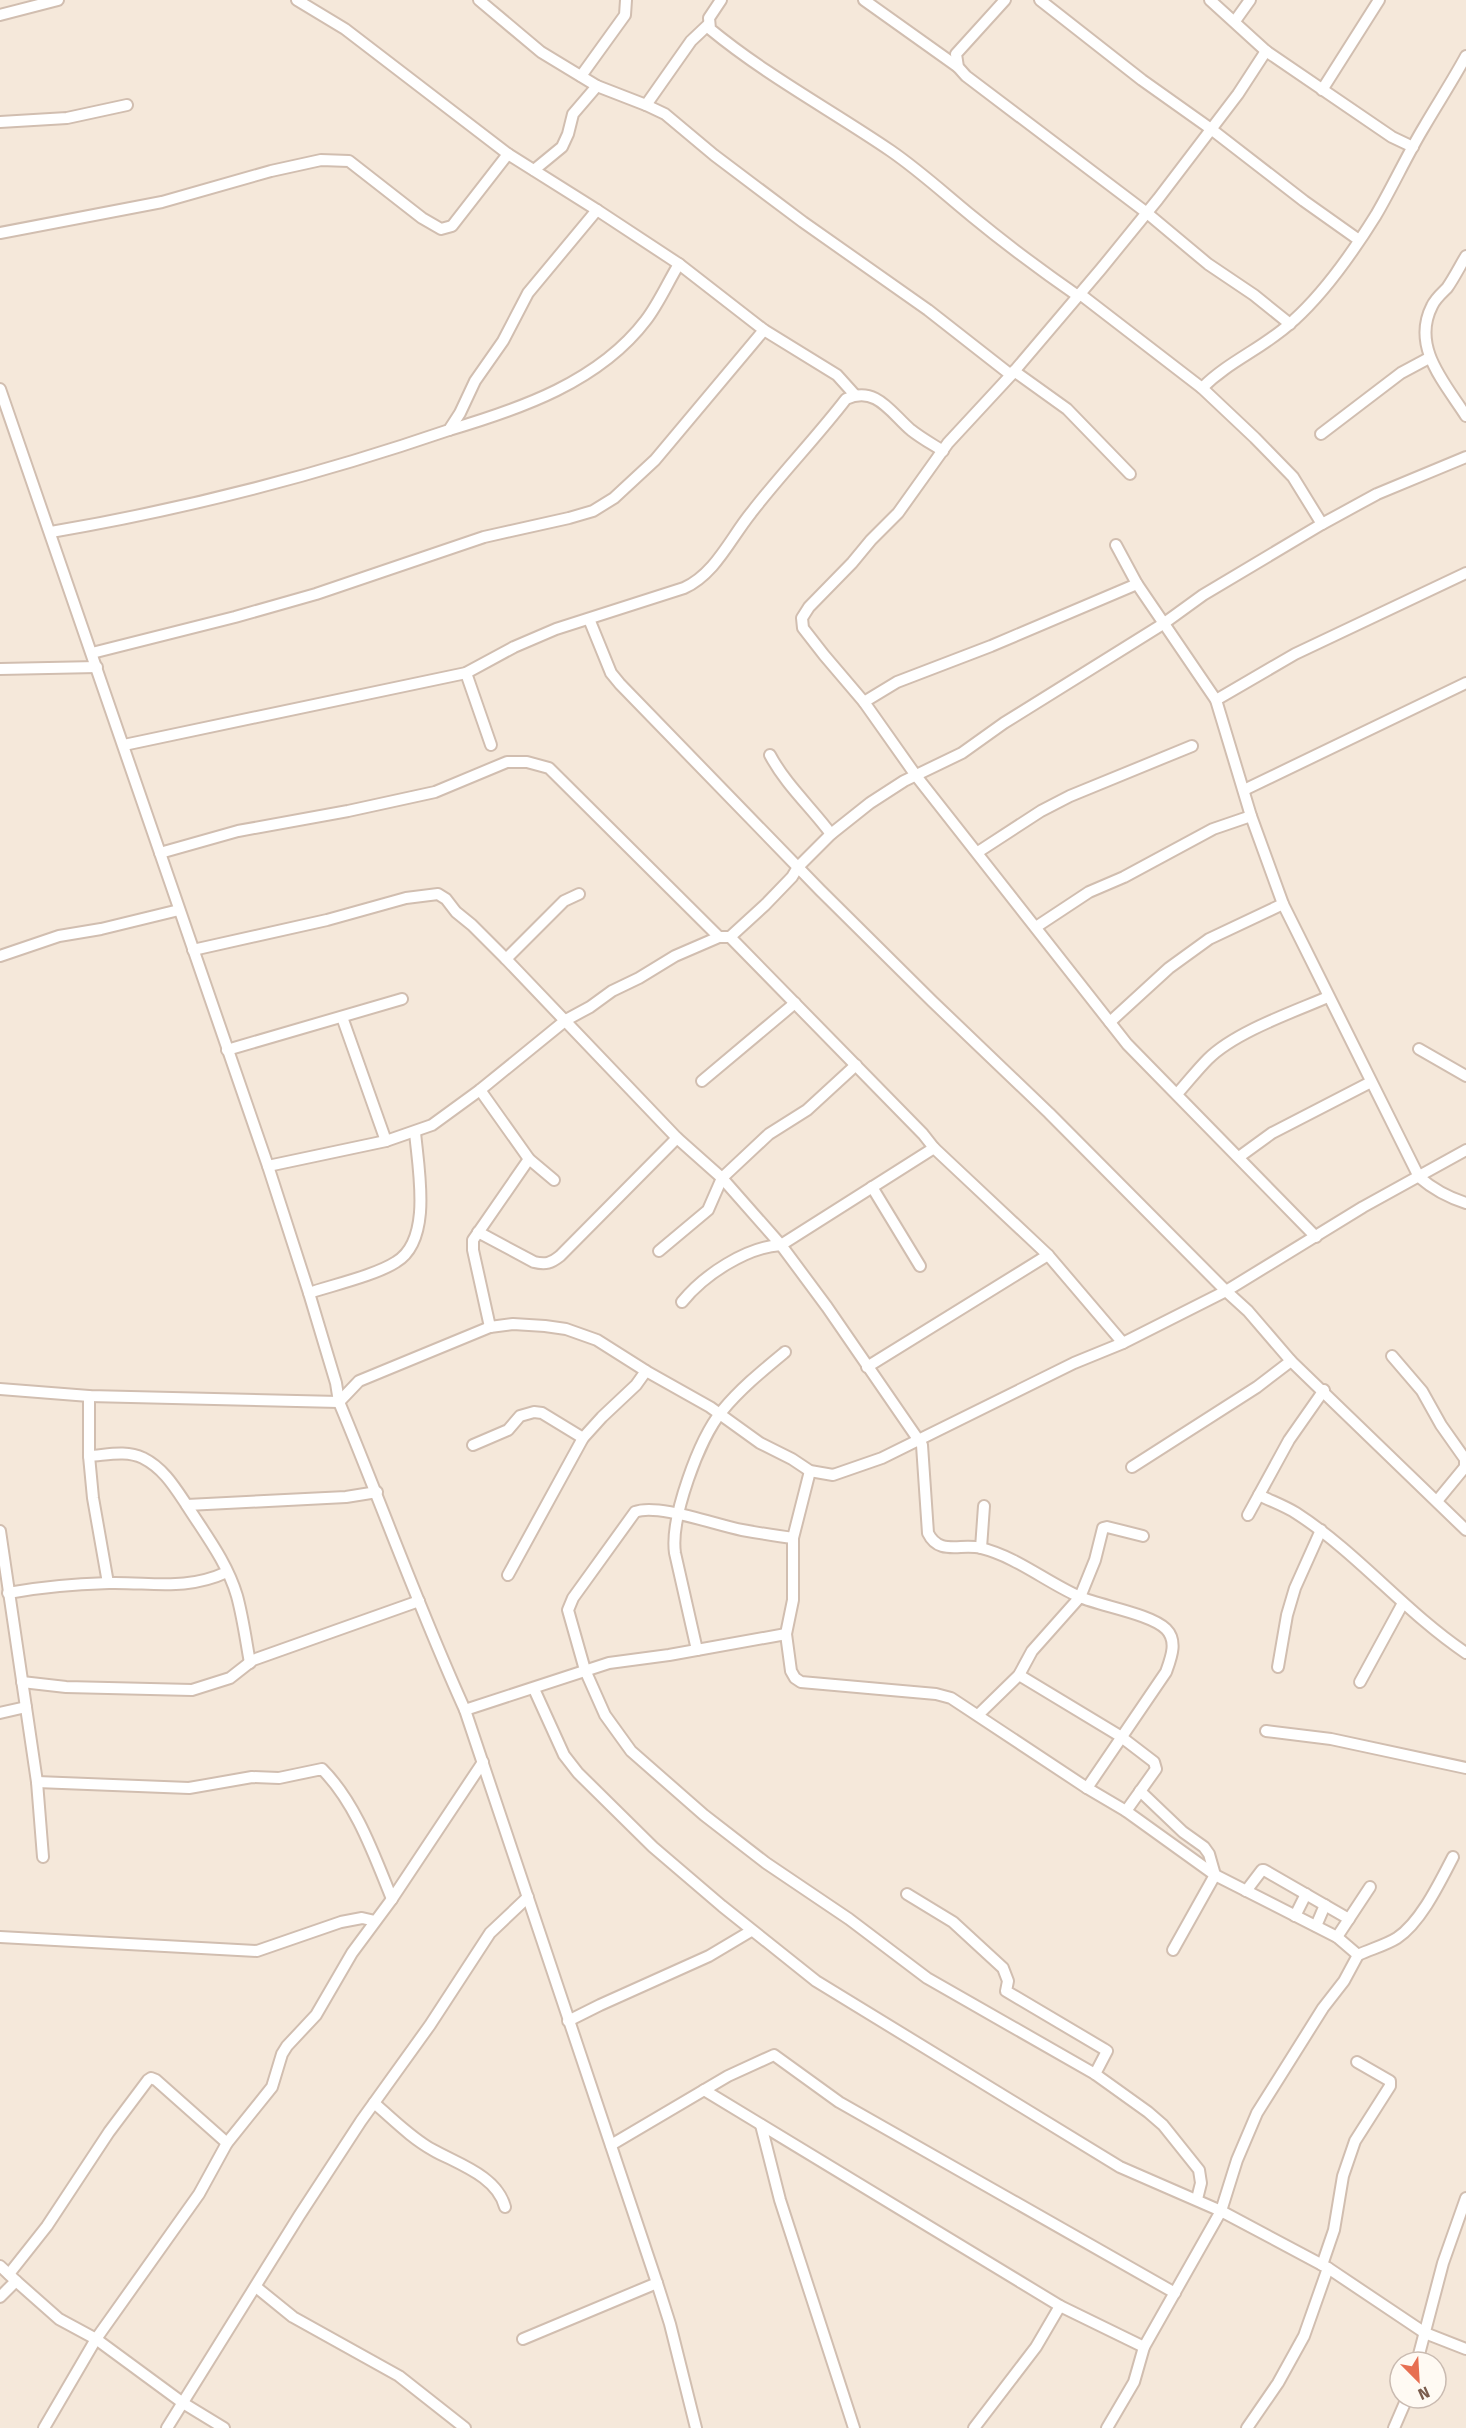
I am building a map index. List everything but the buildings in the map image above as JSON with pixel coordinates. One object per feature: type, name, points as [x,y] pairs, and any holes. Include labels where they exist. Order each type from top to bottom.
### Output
[{"type":"street","points":[[0,15],[58,0]]},
{"type":"street","points":[[297,0],[345,29],[508,154],[679,264],[764,330],[837,375],[855,395]]},
{"type":"street","points":[[478,0],[541,52],[597,86],[665,114],[714,155],[803,222],[1075,417],[1130,474]]},
{"type":"street","points":[[581,76],[625,15],[626,0]]},
{"type":"street","points":[[721,0],[709,18],[710,29],[762,69],[892,152],[1022,257],[1079,295],[1202,388],[1293,477],[1322,524]]},
{"type":"street","points":[[864,0],[958,67],[966,76],[1147,213],[1208,264],[1254,295],[1290,324]]},
{"type":"street","points":[[958,67],[955,59],[960,48],[1005,0]]},
{"type":"street","points":[[1040,0],[1142,80],[1359,240]]},
{"type":"street","points":[[1210,0],[1266,51],[1392,137],[1413,147]]},
{"type":"street","points":[[1235,21],[1250,0]]},
{"type":"street","points":[[1322,90],[1378,0]]},
{"type":"street","points":[[646,105],[691,41],[709,24]]},
{"type":"street","points":[[1266,51],[1211,129],[1147,213],[1013,373],[943,451],[898,513],[809,607],[802,618],[803,628],[864,702],[917,777],[1127,1044],[1316,1237]]},
{"type":"street","points":[[1202,388],[1223,368],[1260,346],[1290,324],[1336,272],[1375,216],[1466,56]]},
{"type":"street","points":[[534,170],[562,147],[568,135],[573,114],[597,86]]},
{"type":"street","points":[[0,122],[67,118],[127,105]]},
{"type":"street","points":[[0,233],[162,202],[271,171],[321,160],[349,161],[422,218],[441,229],[452,226],[508,154]]},
{"type":"street","points":[[449,430],[475,381],[503,341],[528,293],[597,210]]},
{"type":"street","points":[[1466,255],[1448,286],[1432,306],[1426,341],[1429,358],[1466,416]]},
{"type":"street","points":[[51,532],[135,518],[241,493],[506,413],[585,374],[611,357],[647,318],[679,264]]},
{"type":"street","points":[[92,653],[316,594],[484,537],[559,521],[593,511],[614,498],[655,460],[764,330]]},
{"type":"street","points":[[1321,434],[1401,373],[1429,358]]},
{"type":"street","points":[[0,389],[268,1166],[309,1293],[336,1383],[339,1402],[377,1492],[434,1641],[465,1710],[483,1762],[657,2283],[670,2324],[696,2428]]},
{"type":"street","points":[[124,745],[466,672],[514,647],[556,629],[614,609],[666,596],[697,582],[711,569],[752,511],[846,399],[855,395],[865,394],[876,397],[912,431],[943,451]]},
{"type":"street","points":[[268,1166],[386,1141],[432,1125],[480,1090],[566,1020],[675,956],[725,937],[765,906],[792,877],[798,867],[831,834],[870,803],[904,782],[962,753],[1004,723],[1163,624],[1203,595],[1322,524],[1377,494],[1466,457]]},
{"type":"street","points":[[1116,545],[1137,584],[1216,700],[1251,816],[1283,904],[1419,1177],[1444,1196],[1466,1203]]},
{"type":"street","points":[[1216,700],[1295,654],[1466,573]]},
{"type":"street","points":[[864,702],[897,682],[991,646],[1137,584]]},
{"type":"street","points":[[589,619],[611,673],[620,684],[798,867],[1248,1311],[1292,1361],[1466,1530]]},
{"type":"street","points":[[0,669],[97,667]]},
{"type":"street","points":[[466,672],[490,745]]},
{"type":"street","points":[[1244,790],[1466,682]]},
{"type":"street","points":[[978,852],[1041,811],[1192,746]]},
{"type":"street","points":[[770,755],[792,789],[831,834]]},
{"type":"street","points":[[160,853],[238,831],[435,792],[507,762],[527,762],[549,768],[795,1003],[934,1148],[1048,1256],[1123,1343]]},
{"type":"street","points":[[1036,927],[1089,892],[1124,877],[1213,830],[1251,816]]},
{"type":"street","points":[[193,950],[327,920],[406,898],[438,894],[446,899],[456,912],[472,925],[566,1020],[677,1138],[722,1178],[781,1245],[827,1307],[919,1441],[923,1450],[923,1485],[928,1533],[932,1541],[942,1547],[981,1548],[1005,1556],[1080,1597],[1158,1624],[1166,1629],[1173,1640],[1172,1659],[1166,1672],[1120,1736],[1087,1788]]},
{"type":"street","points":[[506,959],[564,901],[579,894]]},
{"type":"street","points":[[1110,1022],[1169,968],[1209,939],[1283,904]]},
{"type":"street","points":[[0,956],[59,936],[101,929],[179,910]]},
{"type":"street","points":[[1177,1094],[1209,1057],[1269,1022],[1329,997]]},
{"type":"street","points":[[227,1050],[402,999]]},
{"type":"street","points":[[702,1081],[795,1003]]},
{"type":"street","points":[[342,1017],[386,1141]]},
{"type":"street","points":[[1419,1048],[1466,1077]]},
{"type":"street","points":[[659,1251],[708,1210],[722,1178],[769,1134],[807,1110],[856,1065]]},
{"type":"street","points":[[1239,1157],[1272,1133],[1371,1082]]},
{"type":"street","points":[[480,1090],[529,1159],[554,1180]]},
{"type":"street","points":[[309,1293],[396,1263],[406,1254],[416,1238],[419,1220],[415,1132]]},
{"type":"street","points":[[478,1232],[534,1262],[544,1265],[552,1262],[677,1138]]},
{"type":"street","points":[[682,1302],[698,1284],[719,1269],[757,1250],[781,1245],[934,1148]]},
{"type":"street","points":[[0,1389],[89,1396],[339,1402],[359,1381],[490,1328],[513,1324],[566,1329],[597,1340],[720,1414],[760,1443],[810,1471],[834,1475],[882,1458],[919,1441],[1074,1363],[1123,1343],[1226,1291],[1363,1207],[1466,1150]]},
{"type":"street","points":[[490,1328],[473,1250],[473,1240],[529,1159]]},
{"type":"street","points":[[872,1187],[920,1266]]},
{"type":"street","points":[[867,1367],[1048,1256]]},
{"type":"street","points":[[698,1650],[675,1553],[677,1515],[693,1469],[720,1414],[745,1385],[785,1352]]},
{"type":"street","points":[[1392,1356],[1422,1391],[1441,1425],[1465,1459],[1465,1467],[1437,1501]]},
{"type":"street","points":[[1132,1467],[1257,1387],[1292,1361]]},
{"type":"street","points":[[507,1575],[583,1438],[636,1386],[646,1371]]},
{"type":"street","points":[[1248,1515],[1289,1440],[1324,1390]]},
{"type":"street","points":[[89,1396],[89,1456],[93,1498],[108,1583]]},
{"type":"street","points":[[473,1445],[508,1430],[520,1416],[534,1412],[542,1413],[583,1438]]},
{"type":"street","points":[[89,1456],[122,1453],[143,1458],[160,1470],[173,1484],[205,1530],[227,1572],[236,1595],[250,1663]]},
{"type":"street","points":[[810,1471],[793,1538],[793,1600],[786,1634],[791,1671],[795,1678],[801,1682],[936,1694],[951,1698],[1087,1788],[1126,1810],[1215,1875],[1337,1937],[1358,1954]]},
{"type":"street","points":[[187,1505],[346,1497],[377,1492]]},
{"type":"street","points":[[1259,1495],[1294,1512],[1321,1530],[1403,1603],[1466,1653]]},
{"type":"street","points":[[981,1548],[984,1506]]},
{"type":"street","points":[[793,1538],[741,1530],[651,1509],[635,1512],[569,1604],[568,1610],[585,1670],[605,1715],[631,1751],[704,1815],[766,1863],[849,1919],[927,1978],[1095,2074],[1148,2112],[1199,2170],[1201,2183],[1197,2199]]},
{"type":"street","points":[[978,1715],[1019,1675],[1032,1651],[1080,1597],[1095,1560],[1103,1528],[1143,1536]]},
{"type":"street","points":[[1278,1667],[1287,1615],[1295,1588],[1321,1530]]},
{"type":"street","points":[[0,1531],[37,1782],[43,1857]]},
{"type":"street","points":[[8,1593],[108,1583],[201,1582],[227,1572]]},
{"type":"street","points":[[22,1682],[66,1687],[192,1690],[230,1678],[250,1663],[350,1624],[419,1601]]},
{"type":"street","points":[[1360,1682],[1403,1603]]},
{"type":"street","points":[[465,1710],[609,1664],[786,1634]]},
{"type":"street","points":[[1019,1675],[1120,1736],[1154,1762],[1156,1769],[1126,1810]]},
{"type":"street","points":[[534,1689],[564,1755],[578,1773],[653,1846],[751,1930],[816,1981],[1120,2167],[1221,2211],[1325,2267],[1425,2333],[1466,2349]]},
{"type":"street","points":[[0,1713],[26,1707]]},
{"type":"street","points":[[1266,1731],[1330,1739],[1466,1768]]},
{"type":"street","points":[[44,2428],[96,2339],[199,2194],[227,2143],[272,2087],[282,2054],[287,2046],[316,2015],[352,1953],[392,1899],[483,1762]]},
{"type":"street","points":[[37,1782],[189,1788],[252,1777],[279,1778],[322,1769],[350,1807],[392,1899]]},
{"type":"street","points":[[1140,1791],[1209,1854],[1215,1875],[1173,1950]]},
{"type":"street","points":[[1176,1845],[1183,1832]]},
{"type":"street","points":[[1107,2428],[1134,2382],[1144,2347],[1221,2211],[1237,2160],[1257,2113],[1323,2008],[1344,1981],[1358,1954],[1400,1936],[1431,1897],[1453,1857]]},
{"type":"street","points":[[1246,1891],[1262,1870],[1349,1919]]},
{"type":"street","points":[[1337,1937],[1370,1887]]},
{"type":"street","points":[[907,1894],[953,1922],[1003,1968],[1008,1981],[1006,1991],[1107,2051],[1095,2074]]},
{"type":"street","points":[[1295,1916],[1306,1894]]},
{"type":"street","points":[[167,2428],[298,2216],[374,2103],[430,2025],[490,1933],[528,1897]]},
{"type":"street","points":[[1316,1926],[1325,1905]]},
{"type":"street","points":[[0,1937],[256,1951],[341,1922],[362,1918],[375,1921]]},
{"type":"street","points":[[568,2021],[709,1956],[751,1930]]},
{"type":"street","points":[[610,2145],[704,2090],[774,2055],[839,2102],[1175,2293]]},
{"type":"street","points":[[1246,2428],[1278,2383],[1304,2336],[1325,2267],[1343,2176],[1355,2141],[1390,2086],[1390,2081],[1357,2062]]},
{"type":"street","points":[[0,2297],[109,2132],[148,2080],[152,2078],[156,2080],[227,2143]]},
{"type":"street","points":[[704,2090],[818,2157],[1060,2306],[1144,2347]]},
{"type":"street","points":[[374,2103],[433,2150],[480,2175],[500,2195],[505,2206]]},
{"type":"street","points":[[761,2125],[780,2200],[854,2428]]},
{"type":"street","points":[[1420,2350],[1443,2263],[1466,2198]]},
{"type":"street","points":[[0,2266],[59,2319],[96,2339],[183,2403],[224,2428]]},
{"type":"street","points":[[523,2339],[657,2283]]},
{"type":"street","points":[[256,2287],[293,2316],[399,2376],[465,2428]]},
{"type":"street","points":[[974,2428],[1036,2347],[1060,2306]]},
{"type":"street","points":[[1394,2428],[1402,2410]]},
{"type":"shaded area","points":[[0,0],[1466,0],[1466,2428],[0,2428]]}]
